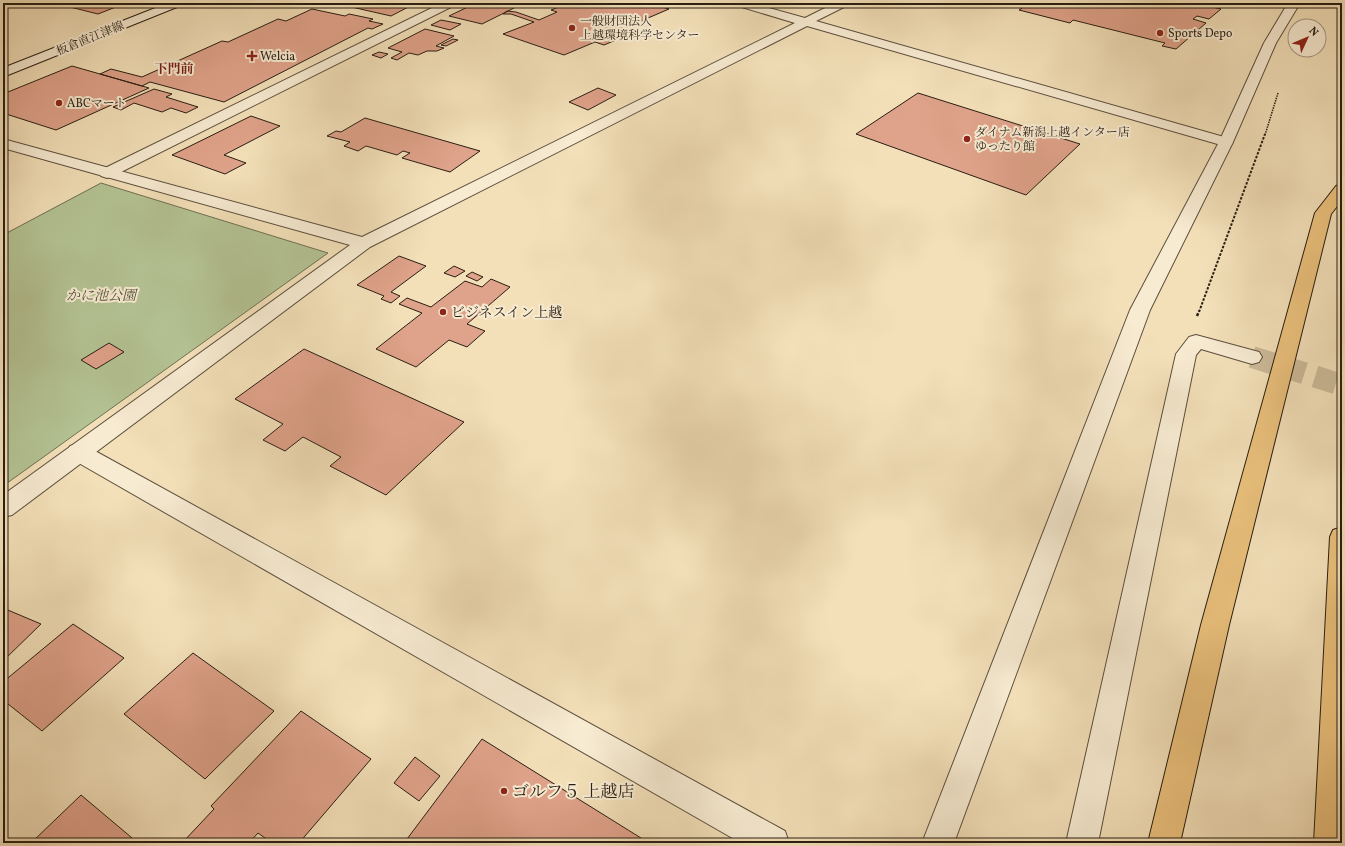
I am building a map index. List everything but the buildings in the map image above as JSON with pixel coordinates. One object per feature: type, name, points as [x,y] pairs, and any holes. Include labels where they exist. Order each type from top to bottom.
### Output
[{"type":"highway","points":[[1164,843],[1215,625],[1323,213],[1342,189]]},
{"type":"highway","points":[[1330,843],[1342,537]]},
{"type":"street","name":"板倉直江津線","points":[[3,73],[178,3]]},
{"type":"street","points":[[106,173],[451,3]]},
{"type":"street","points":[[739,3],[1226,142]]},
{"type":"street","points":[[3,508],[364,243],[844,3]]},
{"type":"street","points":[[938,843],[1140,310],[1226,142],[1270,43],[1294,3]]},
{"type":"street","points":[[3,143],[106,173],[364,243]]},
{"type":"street","points":[[1082,843],[1186,354],[1196,341],[1252,357]]},
{"type":"street","points":[[78,452],[773,843]]},
{"type":"path","points":[[1196,341],[1196,320],[1272,116],[1279,89]]},
{"type":"green space","name":"かに池公園","points":[[101,183],[328,253],[3,486],[3,235]]},
{"type":"tunnel","points":[[1252,357],[1342,385]]},
{"type":"place","name":"一般財団法人 上越環境科学センター","points":[[572,28]]},
{"type":"place","name":"Sports Depo","points":[[1160,33]]},
{"type":"place","name":"Welcia","points":[[252,56]]},
{"type":"place","name":"ABCマート","points":[[59,103]]},
{"type":"place","name":"ダイナム新潟上越インター店 ゆったり館","points":[[967,139]]},
{"type":"place","name":"ビジネスイン上越","points":[[443,312]]},
{"type":"place","name":"ゴルフ５ 上越店","points":[[504,791]]},
{"type":"district","name":"下門前","points":[[174,68]]}]
